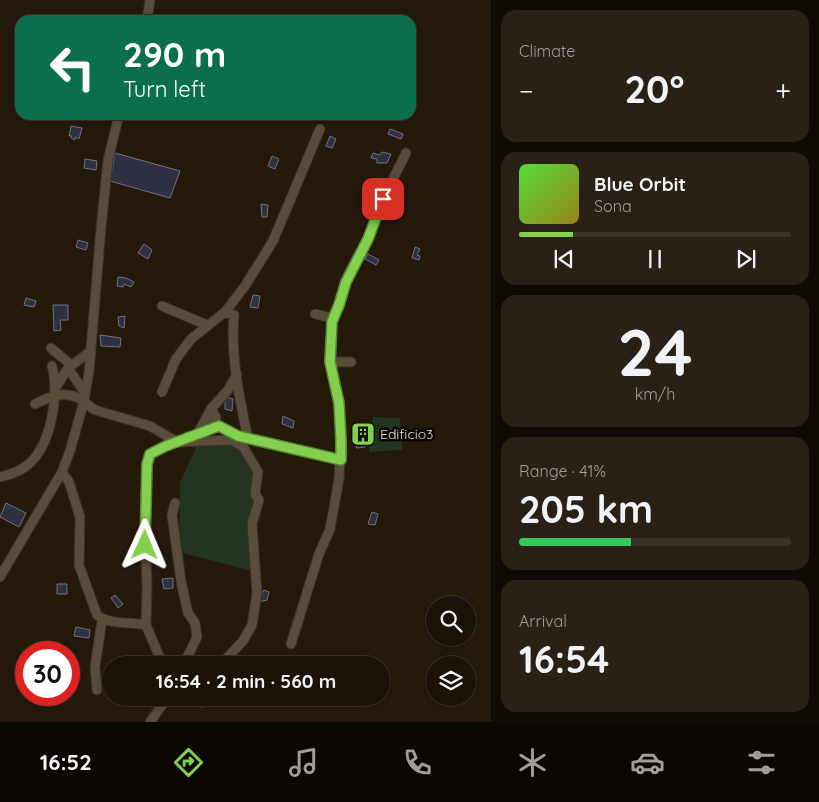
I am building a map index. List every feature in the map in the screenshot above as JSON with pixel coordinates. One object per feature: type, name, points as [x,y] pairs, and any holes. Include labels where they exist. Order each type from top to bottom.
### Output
[{"type":"street","points":[[147,15],[150,0]]},
{"type":"street","points":[[0,577],[62,472],[70,451],[84,397],[89,372],[108,160],[118,120]]},
{"type":"street","points":[[248,439],[237,374],[230,313],[236,298],[274,241],[320,129]]},
{"type":"street","points":[[291,644],[319,554],[331,524],[339,479],[341,440],[339,403],[330,362],[332,318],[339,305],[351,269],[368,239],[383,199],[406,153]]},
{"type":"street","points":[[162,306],[207,325]]},
{"type":"street","points":[[162,392],[176,359],[191,338],[207,325],[230,313]]},
{"type":"street","points":[[315,314],[332,318]]},
{"type":"street","points":[[51,348],[70,366],[90,408],[150,426],[177,442],[233,440],[244,448],[258,472],[255,494],[259,500],[252,524],[257,593],[252,625],[243,641],[229,656]]},
{"type":"street","points":[[0,477],[26,467],[38,453],[48,431],[56,391],[70,366],[91,351]]},
{"type":"street","points":[[330,362],[351,362]]},
{"type":"street","points":[[52,366],[56,391]]},
{"type":"street","points":[[198,433],[211,409],[228,390],[237,374]]},
{"type":"street","points":[[35,404],[56,391],[84,397]]},
{"type":"street","points":[[211,409],[216,417],[214,427]]},
{"type":"street","points":[[159,656],[146,625],[148,586],[145,537],[147,464],[150,454],[219,426],[248,439],[341,460]]},
{"type":"street","points":[[62,472],[69,482],[80,517],[79,565],[97,616],[102,620],[146,625]]},
{"type":"street","points":[[174,503],[172,515],[181,581],[188,613],[195,623],[197,637],[188,656]]},
{"type":"street","points":[[97,690],[95,667],[102,620]]},
{"type":"street","points":[[150,722],[161,706]]},
{"type":"green space","points":[[373,417],[400,418],[402,450],[369,452]]},
{"type":"green space","points":[[199,442],[231,443],[241,449],[255,473],[256,501],[252,571],[179,552],[180,482]]},
{"type":"building","points":[[71,126],[82,128],[79,139],[75,137],[75,140],[71,138],[72,136],[69,136]]},
{"type":"building","points":[[390,129],[403,134],[401,139],[388,134]]},
{"type":"building","points":[[330,136],[336,139],[332,148],[326,146]]},
{"type":"building","points":[[382,152],[391,154],[387,163],[377,163],[377,159],[371,158],[373,153],[379,155]]},
{"type":"building","points":[[115,153],[180,171],[170,198],[110,181]]},
{"type":"building","points":[[272,156],[279,159],[275,169],[268,166]]},
{"type":"building","points":[[85,159],[97,161],[96,170],[84,168]]},
{"type":"building","points":[[261,204],[268,205],[267,217],[262,217]]},
{"type":"building","points":[[78,240],[88,243],[86,250],[76,247]]},
{"type":"building","points":[[144,244],[152,250],[148,259],[138,253]]},
{"type":"building","points":[[415,247],[420,249],[417,255],[420,256],[419,260],[412,258]]},
{"type":"building","points":[[368,254],[379,260],[376,265],[365,259]]},
{"type":"building","points":[[118,277],[134,282],[131,287],[124,284],[123,287],[117,286]]},
{"type":"building","points":[[253,295],[260,296],[258,308],[250,307]]},
{"type":"building","points":[[26,298],[36,301],[34,307],[24,305]]},
{"type":"building","points":[[53,305],[68,305],[68,320],[60,320],[61,330],[54,331]]},
{"type":"building","points":[[125,316],[124,328],[119,326],[118,317]]},
{"type":"building","points":[[100,335],[121,338],[120,347],[101,346]]},
{"type":"building","points":[[225,397],[233,399],[232,411],[225,409]]},
{"type":"building","points":[[283,416],[294,421],[293,428],[282,424]]},
{"type":"building","points":[[357,438],[365,440],[365,447],[356,448]]},
{"type":"building","points":[[6,503],[26,513],[19,527],[0,517]]},
{"type":"building","points":[[372,512],[378,514],[375,525],[368,524]]},
{"type":"building","points":[[173,578],[173,588],[164,589],[162,579]]},
{"type":"building","points":[[57,584],[67,584],[67,594],[57,594]]},
{"type":"building","points":[[264,590],[269,592],[267,600],[259,602],[258,598]]},
{"type":"building","points":[[115,595],[123,604],[118,608],[111,598]]},
{"type":"building","points":[[76,627],[90,630],[89,638],[74,636]]},
{"type":"place","name":"Edificio3","points":[[363,434]]},
{"type":"route","points":[[145,545],[147,464],[150,454],[166,446],[219,426],[238,436],[341,460],[339,403],[330,362],[332,318],[339,305],[351,269],[368,239],[383,199]]}]
